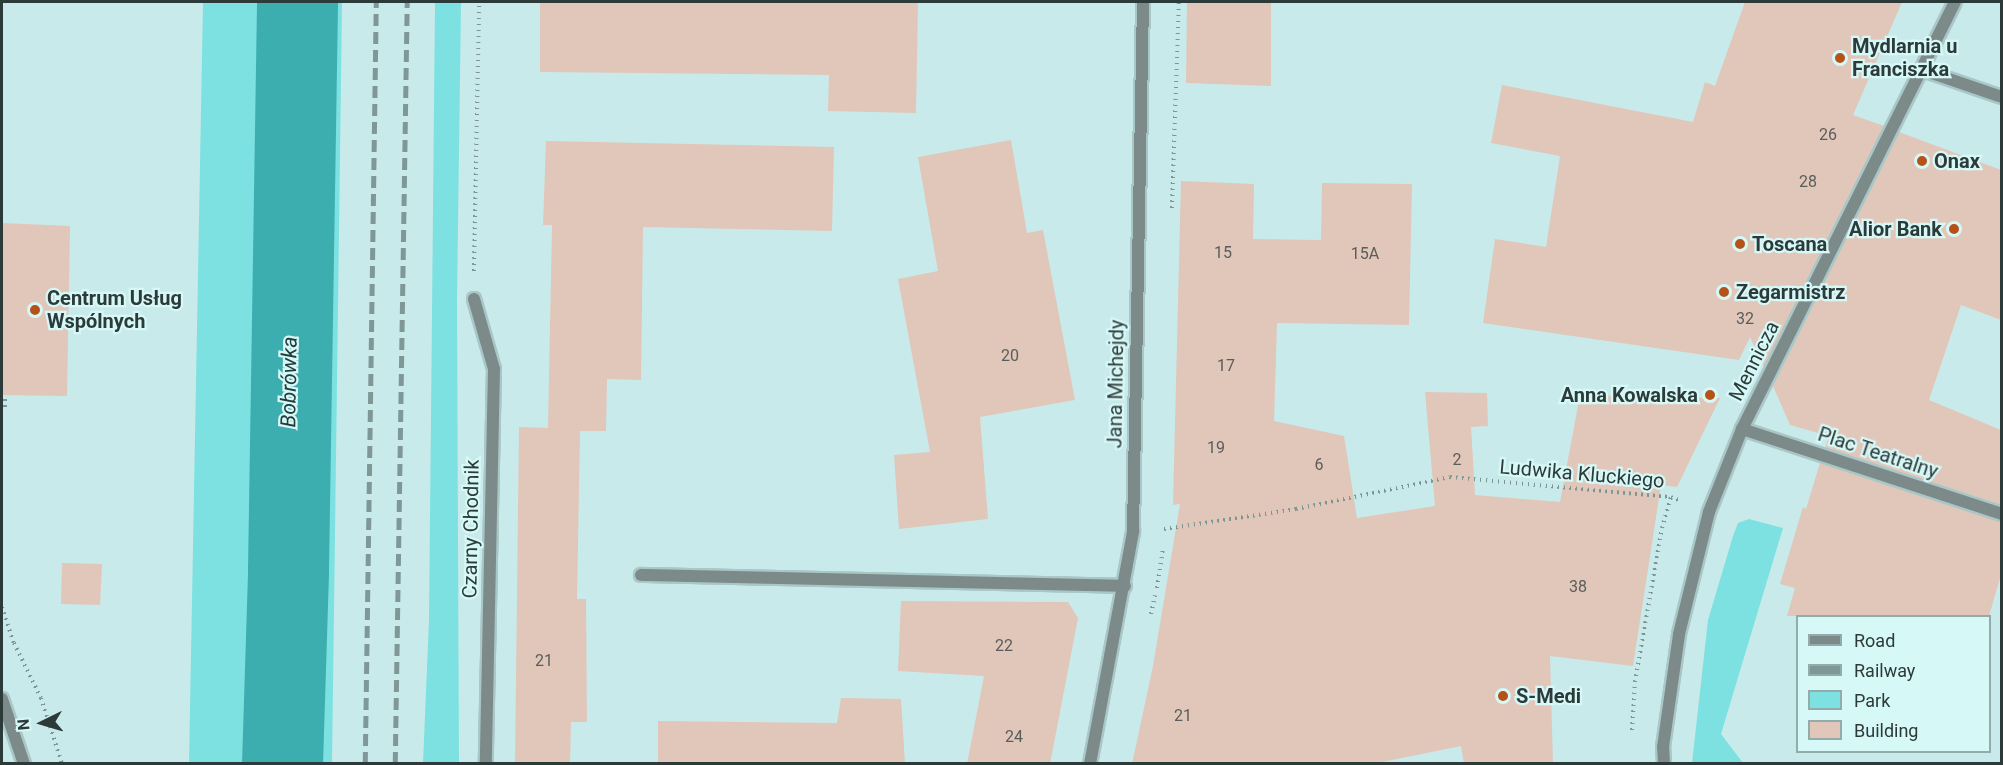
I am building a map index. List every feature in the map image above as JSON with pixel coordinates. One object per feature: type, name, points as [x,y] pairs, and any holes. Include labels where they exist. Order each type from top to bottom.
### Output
[{"type":"street","name":"Jana Michejdy","points":[[1090,764],[1125,586],[1133,531],[1143,2]]},
{"type":"street","name":"Mennicza","points":[[1664,764],[1664,747],[1679,634],[1709,512],[1742,429],[1955,2]]},
{"type":"street","points":[[1923,70],[2001,98]]},
{"type":"street","name":"Czarny Chodnik","points":[[474,299],[494,369],[486,764]]},
{"type":"street","name":"Plac Teatralny","points":[[1742,429],[2001,514]]},
{"type":"street","points":[[641,575],[1125,586]]},
{"type":"street","points":[[2,699],[24,764]]},
{"type":"path","points":[[474,299],[479,2]]},
{"type":"path","points":[[2,399],[5,399],[5,410]]},
{"type":"path","name":"Ludwika Kluckiego","points":[[1133,531],[1165,529],[1296,509],[1450,477],[1671,497],[1709,512]]},
{"type":"path","points":[[1632,740],[1635,682],[1662,528],[1671,497]]},
{"type":"path","points":[[2,607],[14,643],[41,698],[62,764]]},
{"type":"green space","points":[[203,2],[342,2],[332,763],[189,763]]},
{"type":"green space","points":[[435,2],[461,2],[457,301],[459,764],[423,763],[429,620]]},
{"type":"green space","points":[[1749,519],[1783,528],[1721,734],[1743,763],[1692,763],[1708,620],[1738,523]]},
{"type":"building","points":[[540,2],[918,2],[916,113],[828,111],[829,75],[540,72]]},
{"type":"building","points":[[1187,2],[1271,2],[1271,86],[1186,83]]},
{"type":"building","points":[[1745,2],[1902,2],[1853,115],[1884,126],[1764,367],[1750,337],[1739,360],[1483,323],[1495,239],[1546,247],[1560,156],[1491,143],[1502,85],[1693,122],[1705,82],[1715,86]]},
{"type":"building","points":[[1899,132],[2001,170],[2001,320],[1961,305],[1929,400],[2001,430],[2001,505],[1825,448],[1829,436],[1790,425],[1773,386]]},
{"type":"building","points":[[1011,140],[1027,233],[1043,230],[1075,400],[980,417],[988,519],[899,529],[894,455],[930,452],[898,279],[938,271],[918,157]]},
{"type":"building","points":[[546,141],[834,147],[832,231],[643,227],[641,380],[607,379],[606,431],[580,431],[577,599],[586,599],[587,722],[571,722],[570,764],[515,764],[519,427],[548,428],[552,225],[543,225]]},
{"type":"building","points":[[1181,181],[1254,184],[1253,239],[1321,240],[1322,183],[1412,184],[1409,325],[1277,323],[1274,421],[1344,436],[1357,518],[1435,506],[1425,392],[1487,393],[1488,426],[1471,427],[1475,495],[1560,502],[1580,395],[1720,398],[1677,487],[1661,485],[1633,666],[1550,656],[1553,764],[1464,764],[1461,746],[1372,764],[1132,764],[1153,666],[1180,504],[1173,505]]},
{"type":"building","name":"Centrum Usług Wspólnych","points":[[2,223],[70,226],[67,396],[2,395]]},
{"type":"building","points":[[1820,463],[2001,522],[2001,575],[1989,615],[1787,616],[1795,588],[1780,584],[1803,507],[1806,509]]},
{"type":"building","points":[[62,563],[102,564],[100,605],[61,604]]},
{"type":"building","points":[[901,601],[1068,602],[1078,618],[1050,764],[967,764],[984,676],[898,671]]},
{"type":"building","points":[[841,698],[901,699],[905,764],[658,764],[658,721],[837,723]]},
{"type":"waterway","name":"Bobrówka","points":[[282,764],[288,570],[297,2]]},
{"type":"railway","points":[[365,764],[376,2]]},
{"type":"railway","points":[[395,764],[407,2]]},
{"type":"place","name":"Mydlarnia u Franciszka","points":[[1840,58]]},
{"type":"place","name":"Onax","points":[[1922,161]]},
{"type":"place","name":"Alior Bank","points":[[1954,229]]},
{"type":"place","name":"Toscana","points":[[1740,244]]},
{"type":"place","name":"Zegarmistrz","points":[[1724,292]]},
{"type":"place","name":"Centrum Usług Wspólnych","points":[[35,310]]},
{"type":"place","name":"Anna Kowalska","points":[[1710,395]]},
{"type":"place","name":"S-Medi","points":[[1503,696]]}]
